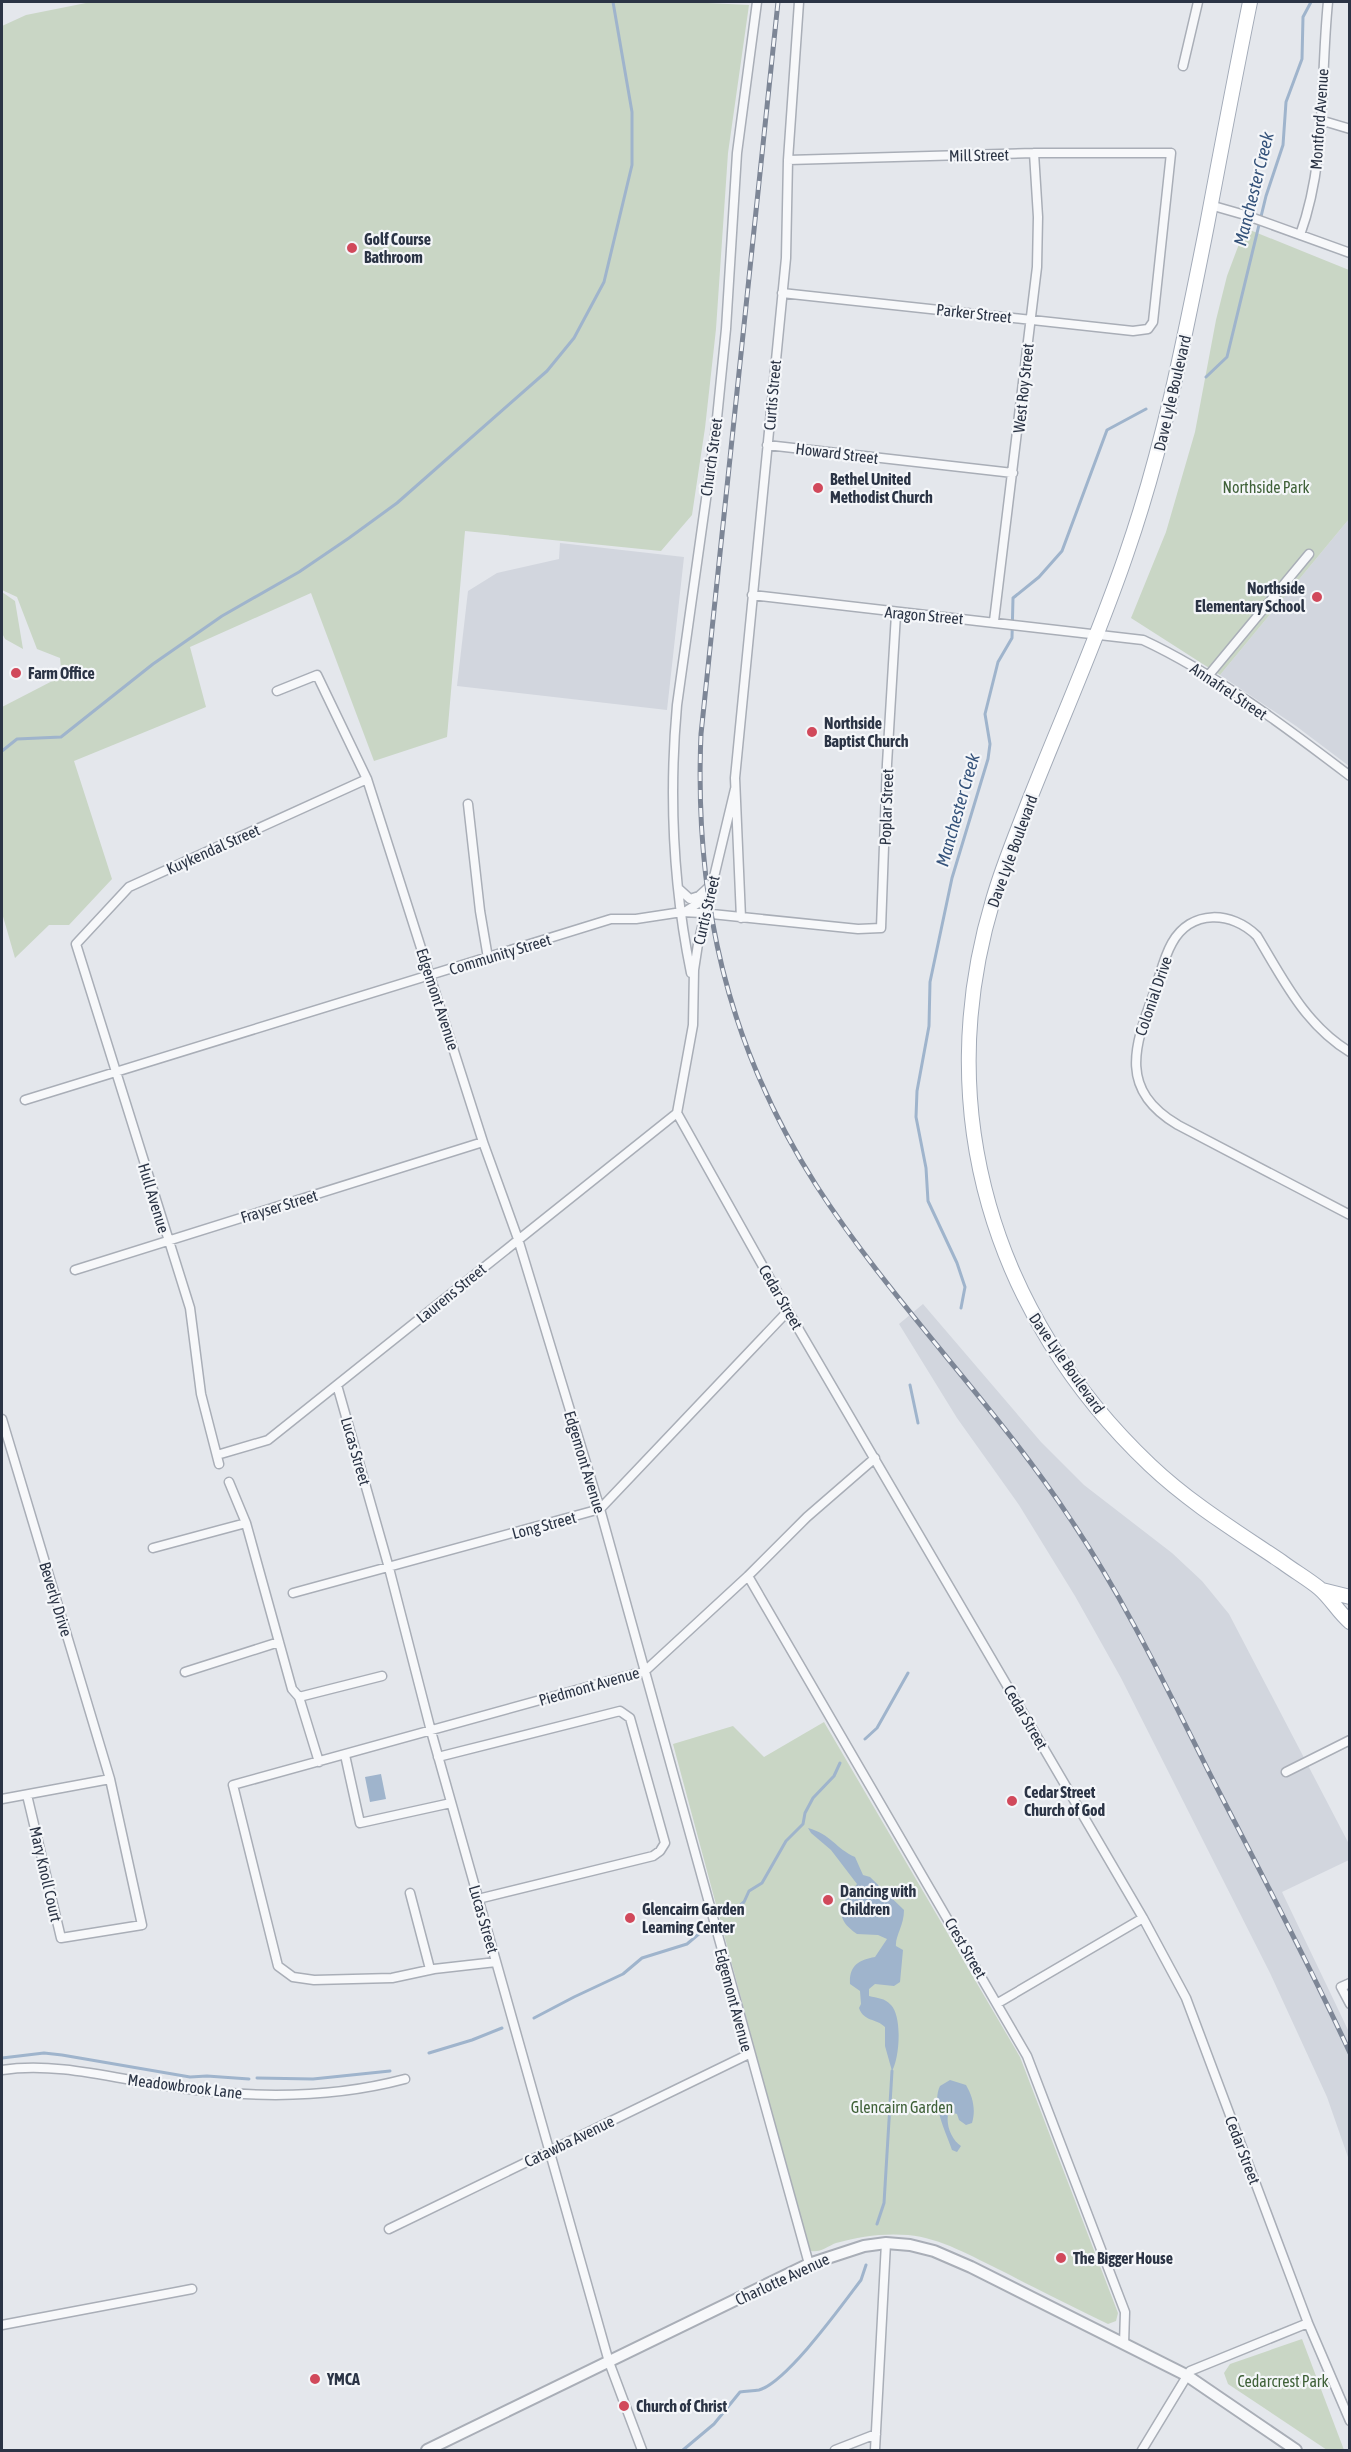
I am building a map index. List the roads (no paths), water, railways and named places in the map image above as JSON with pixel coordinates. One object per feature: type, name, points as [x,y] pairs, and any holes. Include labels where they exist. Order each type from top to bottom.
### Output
[{"type":"main road","name":"Dave Lyle Boulevard","points":[[1250,2],[1183,349],[1161,441],[1126,556],[1006,860],[983,934],[972,1001],[968,1050],[969,1088],[980,1177],[1001,1246],[1031,1312],[1055,1352],[1102,1414],[1150,1465],[1182,1493],[1322,1590],[1350,1598]]},
{"type":"main road","name":"Dave Lyle Boulevard","points":[[1322,1590],[1339,1613],[1350,1622]]},
{"type":"street","name":"Church Street","points":[[694,984],[679,888],[672,783],[677,705],[716,428],[726,329],[736,153],[757,2]]},
{"type":"street","name":"Curtis Street","points":[[741,918],[735,789],[786,258],[788,160],[799,2]]},
{"type":"street","points":[[1183,66],[1198,2]]},
{"type":"street","name":"Montford Avenue","points":[[1300,235],[1310,208],[1317,170],[1328,2]]},
{"type":"street","points":[[1320,120],[1350,129]]},
{"type":"street","name":"Mill Street","points":[[788,160],[1034,153],[1171,153],[1154,313]]},
{"type":"street","name":"West Roy Street","points":[[994,621],[1037,267],[1038,217],[1034,153]]},
{"type":"street","points":[[1210,205],[1245,215],[1350,253]]},
{"type":"street","name":"Parker Street","points":[[782,293],[1133,330],[1148,329],[1153,321],[1154,313]]},
{"type":"street","name":"Howard Street","points":[[767,445],[1013,473]]},
{"type":"street","points":[[1208,676],[1309,554]]},
{"type":"street","name":"Aragon Street","points":[[752,596],[896,614],[994,621],[1096,633]]},
{"type":"street","name":"Poplar Street","points":[[881,928],[896,614]]},
{"type":"street","name":"Annafrel Street","points":[[1096,633],[1143,640],[1174,654],[1350,776]]},
{"type":"street","name":"Edgemont Avenue","points":[[277,691],[317,675],[368,779],[483,1142],[518,1239],[600,1509],[809,2264]]},
{"type":"street","name":"Kuykendal Street","points":[[76,944],[129,887],[368,779]]},
{"type":"street","name":"Curtis Street","points":[[677,1113],[691,1034],[698,944],[735,789]]},
{"type":"street","points":[[468,804],[480,911],[488,958]]},
{"type":"street","points":[[679,888],[690,899],[699,896],[711,885],[711,887]]},
{"type":"street","points":[[698,944],[694,921],[682,912],[700,902],[711,887]]},
{"type":"street","name":"Community Street","points":[[25,1100],[611,919],[636,919],[682,912],[858,929],[881,928]]},
{"type":"street","name":"Colonial Drive","points":[[1350,1052],[1313,1023],[1257,936],[1249,928],[1234,920],[1216,916],[1190,924],[1183,929],[1172,944],[1140,1032],[1135,1053],[1139,1080],[1144,1093],[1158,1112],[1178,1125],[1350,1215]]},
{"type":"street","name":"Hull Avenue","points":[[76,944],[190,1308],[201,1394],[218,1459]]},
{"type":"street","name":"Laurens Street","points":[[218,1459],[268,1440],[677,1113]]},
{"type":"street","name":"Cedar Street","points":[[677,1113],[788,1311],[1143,1918],[1186,1998],[1308,2323],[1350,2421]]},
{"type":"street","name":"Frayser Street","points":[[75,1270],[483,1142]]},
{"type":"street","points":[[600,1509],[788,1311]]},
{"type":"street","name":"Lucas Street","points":[[337,1385],[389,1568],[438,1757],[609,2362],[642,2451]]},
{"type":"street","name":"Beverly Drive","points":[[2,1419],[110,1779]]},
{"type":"street","name":"Piedmont Avenue","points":[[430,1969],[392,1978],[314,1980],[293,1977],[278,1966],[233,1785],[645,1671],[748,1576],[807,1517],[875,1458]]},
{"type":"street","points":[[229,1482],[246,1523],[292,1689],[299,1696],[319,1762]]},
{"type":"street","name":"Long Street","points":[[293,1593],[600,1509]]},
{"type":"street","points":[[153,1548],[246,1523]]},
{"type":"street","name":"Crest Street","points":[[748,1576],[1027,2056],[1125,2312],[1124,2344]]},
{"type":"street","points":[[185,1672],[279,1642]]},
{"type":"street","points":[[299,1696],[382,1676]]},
{"type":"street","points":[[438,1757],[620,1711],[630,1718],[665,1843],[660,1851],[653,1856],[478,1899]]},
{"type":"street","points":[[1286,1772],[1350,1740]]},
{"type":"street","points":[[340,1756],[360,1822],[451,1803]]},
{"type":"street","points":[[2,1799],[110,1779]]},
{"type":"street","name":"Mary Knoll Court","points":[[27,1795],[61,1938],[142,1925],[110,1779]]},
{"type":"street","points":[[410,1893],[430,1969],[496,1962]]},
{"type":"street","points":[[998,2003],[1143,1918]]},
{"type":"street","points":[[1345,1985],[1350,2004]]},
{"type":"street","name":"Catawba Avenue","points":[[389,2229],[749,2054]]},
{"type":"street","name":"Meadowbrook Lane","points":[[2,2070],[46,2069],[217,2093],[254,2094],[335,2092],[370,2088],[405,2079]]},
{"type":"street","points":[[875,2451],[886,2243]]},
{"type":"street","name":"Charlotte Avenue","points":[[427,2451],[809,2264],[864,2246],[886,2243],[910,2245],[934,2251],[971,2267],[1186,2375],[1296,2451]]},
{"type":"street","points":[[2,2325],[192,2289]]},
{"type":"street","points":[[1142,2451],[1190,2371],[1308,2323]]},
{"type":"street","points":[[835,2451],[876,2434]]},
{"type":"water","points":[[381,1774],[386,1799],[370,1802],[365,1777]]},
{"type":"water","points":[[808,1828],[822,1834],[855,1857],[863,1875],[870,1877],[904,1910],[896,1942],[896,1946],[903,1950],[900,1982],[894,1986],[875,1984],[869,1989],[869,1996],[889,2003],[895,2010],[898,2047],[892,2071],[885,2046],[885,2027],[864,2016],[859,2008],[860,1991],[850,1984],[853,1968],[859,1962],[875,1957],[887,1939],[878,1935],[857,1934],[844,1921],[842,1910],[844,1904],[857,1884],[831,1850]]},
{"type":"water","points":[[950,2080],[966,2085],[974,2108],[972,2123],[966,2125],[959,2120],[957,2114],[948,2115],[950,2132],[961,2146],[957,2152],[952,2150],[940,2118],[937,2101],[940,2086]]},
{"type":"waterway","points":[[2,751],[17,739],[61,737],[153,664],[222,616],[299,572],[349,538],[397,503],[547,371],[574,338],[604,282],[632,165],[632,112],[613,2]]},
{"type":"waterway","name":"Manchester Creek","points":[[1206,377],[1227,357],[1266,196],[1283,145],[1286,102],[1302,59],[1303,17],[1311,2]]},
{"type":"waterway","name":"Manchester Creek","points":[[961,1308],[965,1287],[957,1263],[928,1201],[926,1168],[916,1117],[917,1091],[929,1026],[930,982],[952,878],[988,759],[990,744],[985,714],[998,662],[1012,638],[1013,598],[1039,577],[1062,551],[1107,430],[1146,409]]},
{"type":"waterway","points":[[910,1385],[918,1423]]},
{"type":"waterway","points":[[865,1739],[877,1728],[908,1673]]},
{"type":"waterway","points":[[736,1909],[744,1902],[749,1891],[762,1883],[786,1841],[803,1824],[805,1813],[813,1798],[834,1776],[840,1763]]},
{"type":"waterway","points":[[534,2018],[623,1974],[642,1958],[687,1944],[700,1933]]},
{"type":"waterway","points":[[429,2053],[502,2028]]},
{"type":"waterway","points":[[2,2058],[44,2053],[190,2077],[249,2079]]},
{"type":"waterway","points":[[257,2078],[313,2079],[390,2071]]},
{"type":"waterway","points":[[877,2224],[884,2203],[892,2071]]},
{"type":"waterway","points":[[683,2450],[714,2424],[740,2392],[759,2390],[771,2384],[799,2358],[861,2280],[866,2265]]},
{"type":"railway","points":[[778,2],[701,734],[700,795],[704,854],[711,912],[722,969],[739,1024],[760,1079],[785,1132],[816,1185],[877,1271],[1041,1477],[1111,1584],[1284,1918],[1350,2053]]},
{"type":"place","name":"Golf Course Bathroom","points":[[352,248]]},
{"type":"place","name":"Bethel United Methodist Church","points":[[818,488]]},
{"type":"place","name":"Northside Elementary School","points":[[1317,597]]},
{"type":"place","name":"Farm Office","points":[[16,673]]},
{"type":"place","name":"Northside Baptist Church","points":[[812,732]]},
{"type":"place","name":"Cedar Street Church of God","points":[[1012,1801]]},
{"type":"place","name":"Dancing with Children","points":[[828,1900]]},
{"type":"place","name":"Glencairn Garden Learning Center","points":[[630,1918]]},
{"type":"place","name":"The Bigger House","points":[[1061,2258]]},
{"type":"place","name":"YMCA","points":[[315,2379]]},
{"type":"place","name":"Church of Christ","points":[[624,2406]]},
{"type":"park label","name":"Northside Park","points":[[1266,487]]},
{"type":"park label","name":"Glencairn Garden","points":[[902,2107]]},
{"type":"park label","name":"Cedarcrest Park","points":[[1283,2381]]}]
